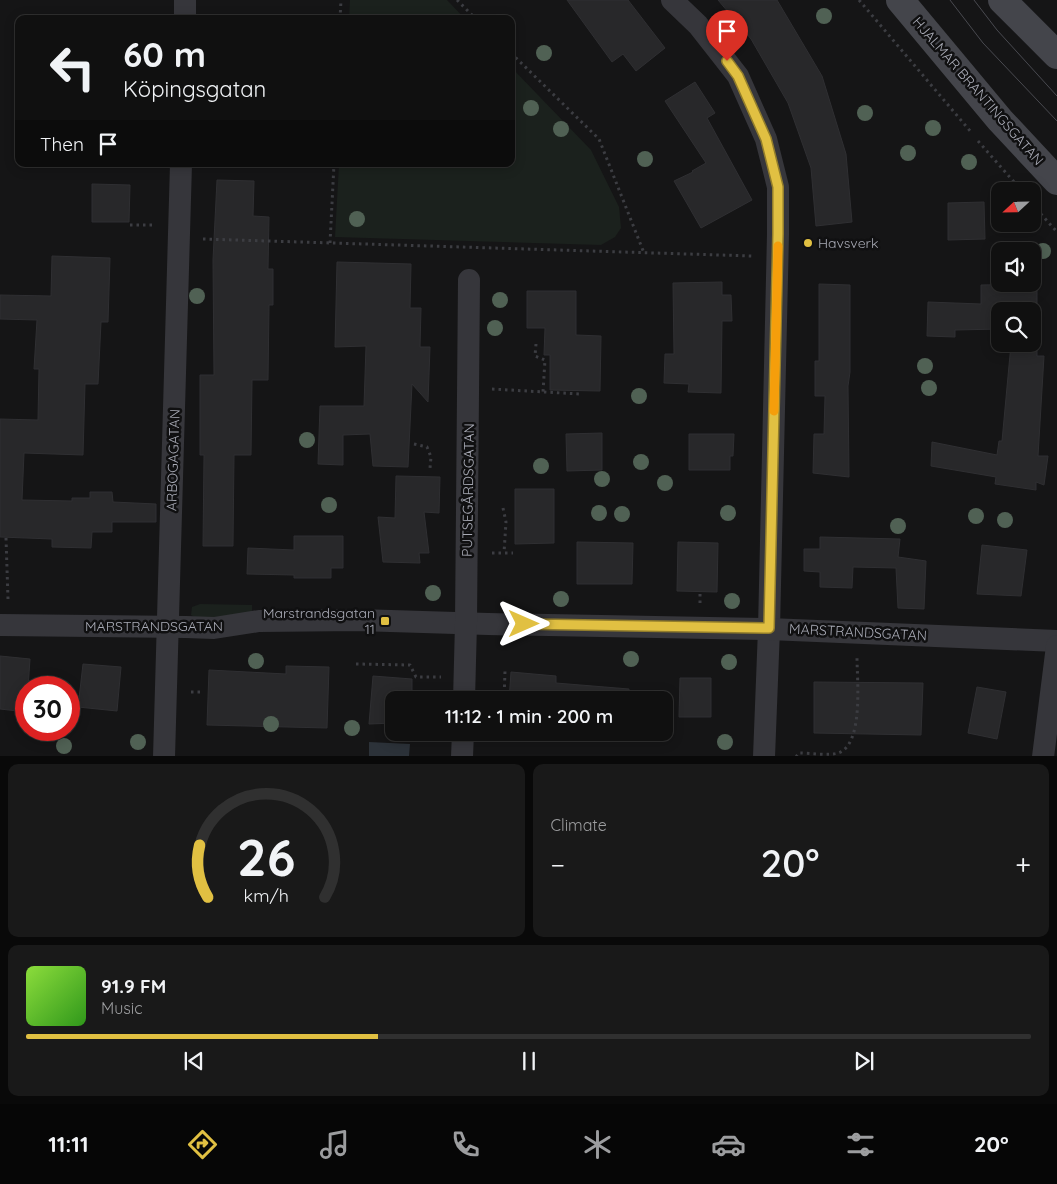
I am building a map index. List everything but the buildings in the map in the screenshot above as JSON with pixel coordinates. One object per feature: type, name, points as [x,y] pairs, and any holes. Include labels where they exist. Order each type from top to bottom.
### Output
[{"type":"main road","name":"HJALMAR BRANTINGSGATAN","points":[[900,0],[1000,120],[1057,181]]},
{"type":"main road","points":[[1002,0],[1057,55]]},
{"type":"street","points":[[184,15],[185,0]]},
{"type":"street","points":[[672,0],[698,24],[738,76],[766,139],[778,187],[769,628],[764,756]]},
{"type":"street","name":"ARBOGAGATAN","points":[[164,756],[181,167]]},
{"type":"street","name":"PUTSEGÅRDSGATAN","points":[[464,691],[469,280]]},
{"type":"street","name":"MARSTRANDSGATAN","points":[[4,626],[214,628],[258,621],[358,620],[466,624],[769,628],[1057,642]]},
{"type":"street","points":[[1043,756],[1057,646]]},
{"type":"street","points":[[462,756],[463,741]]},
{"type":"path","points":[[340,15],[341,0]]},
{"type":"path","points":[[457,0],[472,15]]},
{"type":"path","points":[[859,0],[1014,182]]},
{"type":"path","points":[[515,57],[598,139],[644,253]]},
{"type":"path","points":[[330,243],[334,167]]},
{"type":"path","points":[[1041,214],[1057,232]]},
{"type":"path","points":[[179,239],[777,257]]},
{"type":"path","points":[[536,344],[535,356],[545,360],[543,392]]},
{"type":"path","points":[[468,387],[579,394]]},
{"type":"path","points":[[414,444],[427,448],[431,457],[430,468]]},
{"type":"path","points":[[503,508],[506,522],[504,552]]},
{"type":"path","points":[[4,626],[6,538]]},
{"type":"path","points":[[488,552],[513,553]]},
{"type":"path","points":[[796,756],[799,753],[837,754],[845,750],[854,738],[857,710],[857,632]]},
{"type":"path","points":[[356,664],[410,665],[416,677],[465,677]]},
{"type":"path","points":[[504,691],[505,671]]},
{"type":"shaded area","points":[[350,0],[447,0],[461,15],[349,15]]},
{"type":"shaded area","points":[[515,71],[591,150],[619,207],[621,228],[615,237],[601,245],[335,237],[339,167],[515,167]]},
{"type":"shaded area","points":[[200,604],[252,605],[252,613],[217,618],[195,617],[191,615],[192,607]]},
{"type":"shaded area","points":[[369,742],[410,744],[409,756],[369,756]]},
{"type":"tram line","points":[[950,0],[983,43],[1057,121]]},
{"type":"tram line","points":[[974,0],[997,30],[1057,96]]},
{"type":"slow traffic","points":[[774,411],[778,246]]},
{"type":"place","name":"Havsverk","points":[[808,243]]},
{"type":"place","name":"Marstrandsgatan 11","points":[[385,621]]},
{"type":"route","points":[[524,624],[769,628],[778,187],[766,139],[738,76],[727,61]]}]
